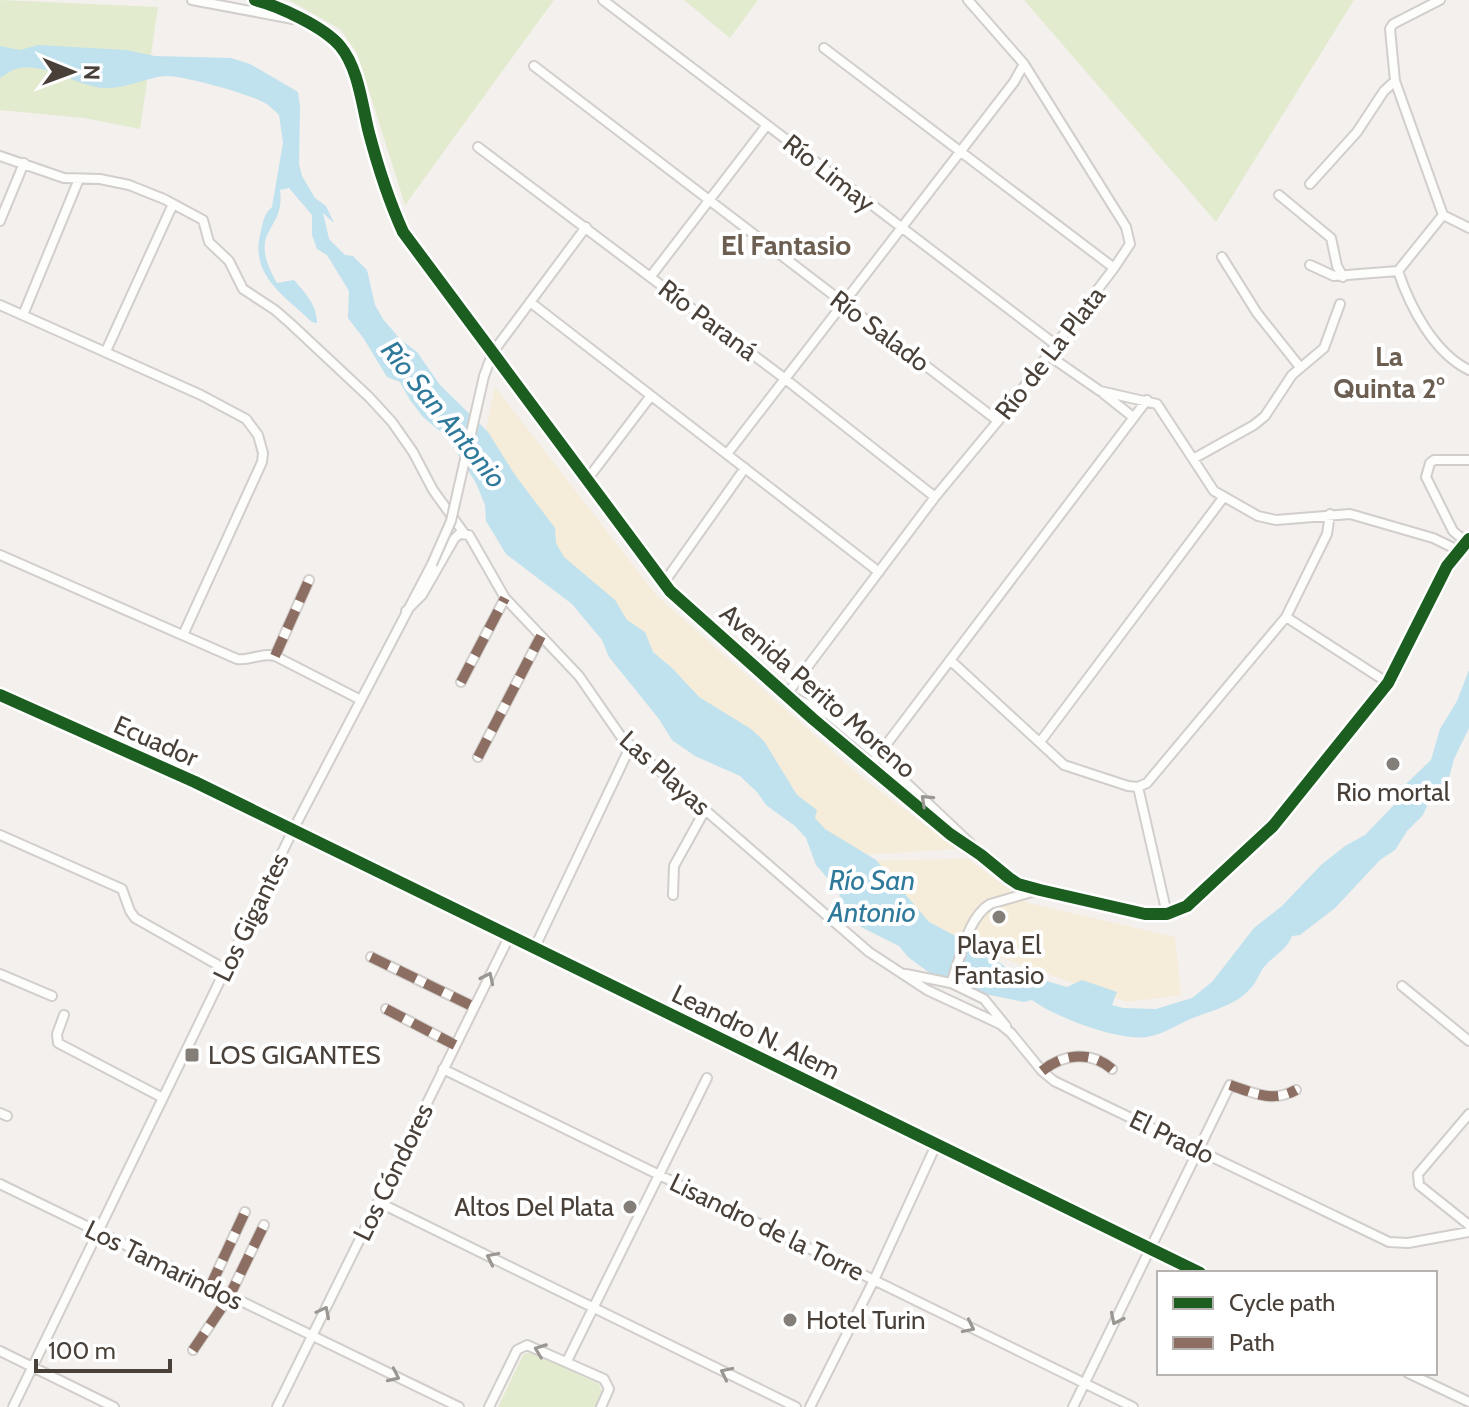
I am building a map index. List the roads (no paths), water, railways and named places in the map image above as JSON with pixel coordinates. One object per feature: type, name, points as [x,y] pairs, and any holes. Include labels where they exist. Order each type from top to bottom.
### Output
[{"type":"street","name":"Avenida Perito Moreno","points":[[192,0],[299,19]]},
{"type":"street","name":"Avenida Perito Moreno","points":[[255,0],[274,5],[326,34],[343,50],[353,71],[382,180],[403,232],[663,584],[813,719],[950,834],[1018,884],[1145,914],[1167,914]]},
{"type":"street","name":"Río Limay","points":[[603,0],[1056,345]]},
{"type":"street","name":"Río de La Plata","points":[[787,694],[1130,244],[1129,234],[1024,64],[968,0]]},
{"type":"street","points":[[1440,0],[1393,24],[1390,36],[1395,81],[1443,215],[1469,228]]},
{"type":"street","points":[[824,48],[1114,268]]},
{"type":"street","points":[[727,454],[1014,82],[1024,64]]},
{"type":"street","name":"Río Salado","points":[[534,66],[998,421]]},
{"type":"street","points":[[1310,184],[1357,132],[1384,91],[1395,81]]},
{"type":"street","points":[[651,276],[767,125]]},
{"type":"street","name":"Río Paraná","points":[[478,147],[651,276],[935,497]]},
{"type":"street","name":"Las Playas","points":[[0,156],[64,178],[100,179],[129,185],[203,220],[209,242],[229,261],[243,289],[275,310],[392,422],[413,452],[433,490],[467,534],[505,598],[579,676],[622,738],[869,952],[901,973]]},
{"type":"street","points":[[0,221],[24,163]]},
{"type":"street","points":[[23,315],[79,179]]},
{"type":"street","points":[[1279,195],[1331,238],[1337,266],[1343,277]]},
{"type":"street","points":[[106,351],[173,204]]},
{"type":"street","points":[[1310,265],[1327,274],[1343,277],[1398,271],[1443,215]]},
{"type":"street","name":"Los Gigantes","points":[[13,1407],[293,830],[432,564],[451,521],[484,376],[493,352],[586,227]]},
{"type":"street","points":[[1222,257],[1257,313],[1300,367]]},
{"type":"street","points":[[1398,271],[1404,289],[1445,355],[1469,370]]},
{"type":"street","points":[[530,302],[879,572]]},
{"type":"street","points":[[1193,459],[1260,421],[1286,382],[1324,348],[1340,304]]},
{"type":"street","points":[[0,305],[201,395],[246,419],[261,442],[262,462],[183,635]]},
{"type":"street","points":[[1048,355],[1133,417]]},
{"type":"street","points":[[1100,391],[1147,400],[1161,409],[1214,491],[1258,516],[1271,519],[1357,515],[1433,538],[1458,550]]},
{"type":"street","points":[[586,481],[650,397]]},
{"type":"street","points":[[870,766],[1147,400]]},
{"type":"street","points":[[1138,787],[1167,914],[1187,906],[1263,837],[1388,683],[1447,566],[1467,541],[1453,531],[1426,477],[1430,463],[1434,460],[1469,460]]},
{"type":"street","points":[[663,584],[745,468]]},
{"type":"street","points":[[1040,742],[1223,498]]},
{"type":"street","points":[[950,660],[1064,765],[1138,787],[1147,783],[1286,617],[1327,534],[1330,514]]},
{"type":"street","points":[[406,611],[422,595],[454,539],[467,534]]},
{"type":"street","points":[[0,555],[237,659],[261,654],[275,656],[359,699]]},
{"type":"street","points":[[275,656],[309,580]]},
{"type":"street","points":[[461,682],[505,598]]},
{"type":"street","points":[[1286,617],[1388,683]]},
{"type":"street","points":[[478,757],[541,636]]},
{"type":"street","name":"Avenida Perito Moreno","points":[[787,694],[829,715],[957,828],[981,855]]},
{"type":"street","name":"Ecuador","points":[[0,695],[195,782],[293,830]]},
{"type":"street","points":[[534,949],[631,745]]},
{"type":"street","points":[[673,895],[674,866],[705,810]]},
{"type":"street","name":"Leandro N. Alem","points":[[293,830],[1196,1271]]},
{"type":"street","points":[[0,835],[122,889],[135,918],[225,969]]},
{"type":"street","points":[[951,983],[975,918],[983,908],[1040,890]]},
{"type":"street","name":"Los Cóndores","points":[[277,1407],[509,937]]},
{"type":"street","points":[[371,957],[474,1007]]},
{"type":"street","points":[[901,973],[951,983],[984,999],[1011,1033]]},
{"type":"street","name":"El Prado","points":[[901,973],[946,1000],[993,1020],[1011,1033],[1054,1081],[1389,1242],[1408,1243],[1469,1232]]},
{"type":"street","points":[[0,974],[52,996]]},
{"type":"street","points":[[1402,986],[1469,1041]]},
{"type":"street","points":[[386,1009],[455,1045]]},
{"type":"street","points":[[64,1015],[57,1034],[58,1043],[163,1098]]},
{"type":"street","points":[[1042,1071],[1054,1061],[1069,1056],[1104,1062],[1112,1069]]},
{"type":"street","name":"Lisandro de la Torre","points":[[443,1069],[1133,1407]]},
{"type":"street","points":[[567,1361],[707,1078]]},
{"type":"street","points":[[1073,1407],[1230,1085],[1271,1098],[1296,1090]]},
{"type":"street","points":[[1456,1232],[1465,1222],[1419,1185],[1416,1179],[1469,1114]]},
{"type":"street","points":[[810,1407],[874,1280],[936,1145]]},
{"type":"street","name":"Los Tamarindos","points":[[0,1184],[459,1407]]},
{"type":"street","points":[[378,1202],[796,1407]]},
{"type":"street","points":[[210,1287],[245,1212]]},
{"type":"street","points":[[193,1350],[229,1297],[264,1225]]},
{"type":"street","points":[[489,1407],[520,1347],[531,1346],[604,1379],[608,1383],[608,1393],[601,1407]]},
{"type":"street","points":[[0,1351],[114,1407]]},
{"type":"street","points":[[1412,1375],[1469,1402]]},
{"type":"water","name":"Río San Antonio","points":[[38,45],[126,50],[155,56],[231,58],[250,64],[298,92],[299,164],[315,198],[326,206],[334,223],[323,213],[329,239],[367,270],[375,305],[383,319],[400,339],[417,352],[440,385],[488,432],[515,475],[555,528],[556,543],[564,557],[615,600],[627,620],[645,632],[653,652],[699,697],[751,729],[764,741],[797,795],[817,810],[815,818],[825,829],[876,860],[929,922],[986,952],[1009,970],[1067,987],[1082,980],[1117,992],[1112,1005],[1123,1008],[1156,1009],[1192,998],[1212,982],[1254,928],[1282,906],[1321,865],[1365,835],[1394,805],[1406,784],[1431,760],[1440,729],[1457,701],[1469,670],[1469,728],[1454,759],[1449,778],[1434,790],[1423,815],[1407,831],[1395,850],[1380,860],[1335,908],[1300,935],[1292,936],[1245,994],[1160,1033],[1135,1037],[1104,1032],[1071,1020],[1032,1000],[1024,1002],[990,995],[931,974],[899,946],[861,927],[851,918],[836,888],[816,865],[806,838],[795,826],[766,805],[740,776],[695,756],[672,740],[609,657],[602,640],[572,604],[506,554],[486,521],[485,505],[476,483],[447,437],[423,417],[400,382],[387,377],[348,318],[349,291],[327,255],[317,249],[312,235],[312,215],[289,188],[280,190],[278,215],[265,241],[265,251],[277,283],[294,280],[313,305],[317,323],[312,322],[272,284],[265,274],[259,250],[264,220],[272,207],[283,143],[279,115],[265,103],[245,95],[174,77],[158,77],[105,88],[26,67],[10,71],[0,78],[0,46],[20,50]]},
{"type":"place","name":"Rio mortal","points":[[1393,764]]},
{"type":"place","name":"Playa El Fantasio","points":[[999,917]]},
{"type":"place","name":"LOS GIGANTES","points":[[192,1055]]},
{"type":"place","name":"Altos Del Plata","points":[[630,1207]]},
{"type":"place","name":"Hotel Turin","points":[[790,1320]]},
{"type":"district","name":"El Fantasio","points":[[786,245]]},
{"type":"district","name":"La Quinta 2°","points":[[1389,372]]}]
